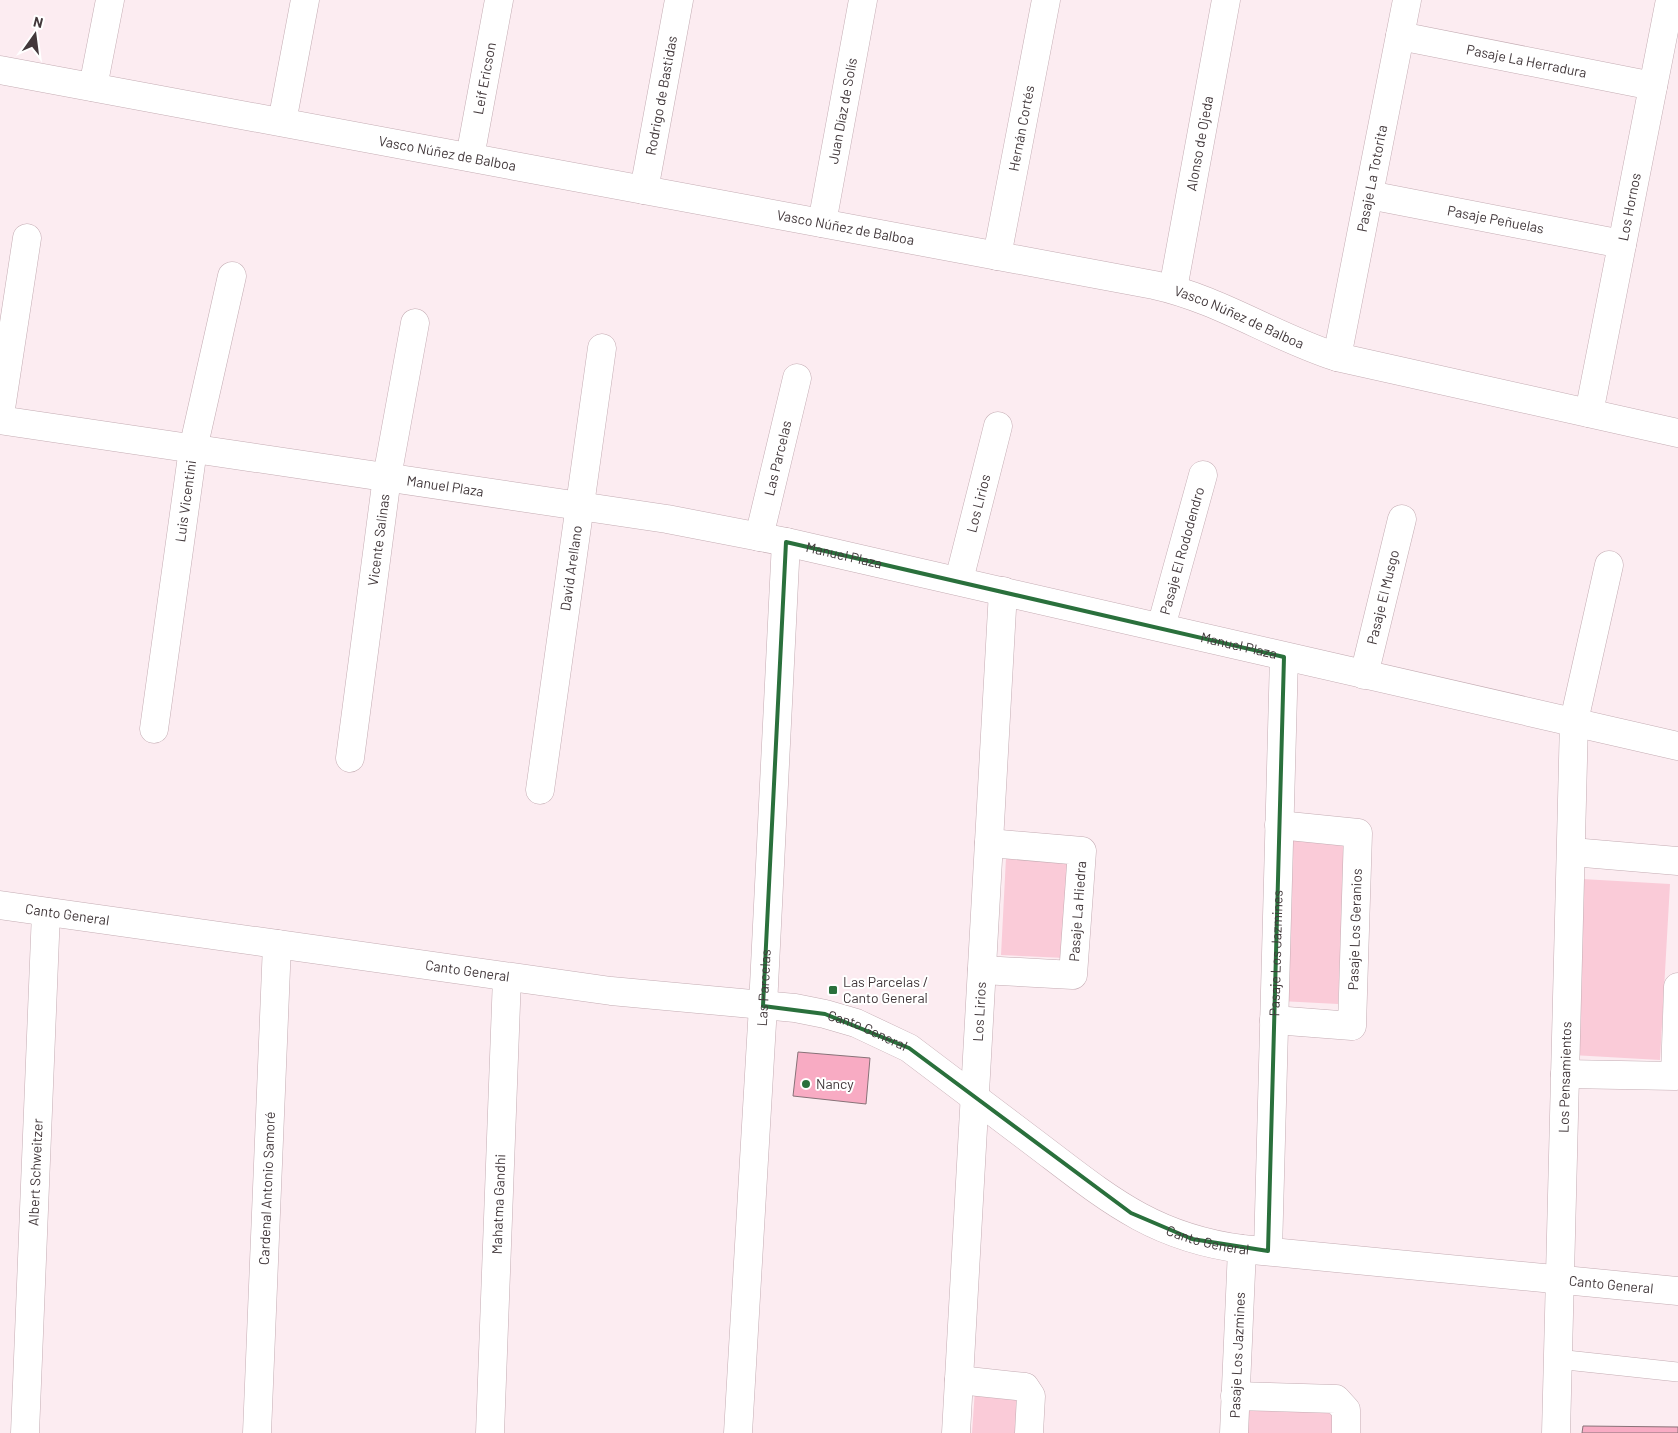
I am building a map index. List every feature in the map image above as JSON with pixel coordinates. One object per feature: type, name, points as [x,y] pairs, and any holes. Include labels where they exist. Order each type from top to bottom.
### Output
[{"type":"street","points":[[93,87],[110,0]]},
{"type":"street","points":[[282,122],[305,0]]},
{"type":"street","name":"Leif Ericson","points":[[470,157],[499,0]]},
{"type":"street","name":"Rodrigo de Bastidas","points":[[644,190],[679,0]]},
{"type":"street","name":"Juan Díaz de Solís","points":[[822,223],[863,0]]},
{"type":"street","name":"Hernán Cortés","points":[[998,256],[1046,0]]},
{"type":"street","name":"Alonso de Ojeda","points":[[1173,289],[1226,0]]},
{"type":"street","name":"Pasaje La Totorita","points":[[1337,357],[1407,0]]},
{"type":"street","name":"Los Hornos","points":[[1589,413],[1670,0]]},
{"type":"street","name":"Pasaje La Herradura","points":[[1400,36],[1653,86]]},
{"type":"street","name":"Vasco Núñez de Balboa","points":[[0,70],[1173,289],[1213,303],[1302,345],[1337,357],[1678,433]]},
{"type":"street","name":"Pasaje Peñuelas","points":[[1369,195],[1622,244]]},
{"type":"street","points":[[0,415],[27,238]]},
{"type":"street","name":"Luis Vicentini","points":[[154,729],[193,449],[232,276]]},
{"type":"street","name":"Vicente Salinas","points":[[350,758],[387,477],[415,323]]},
{"type":"street","name":"David Arellano","points":[[540,790],[602,348]]},
{"type":"street","name":"Las Parcelas","points":[[759,537],[797,378]]},
{"type":"street","name":"Manuel Plaza","points":[[0,420],[667,519],[786,542],[959,580],[1284,657],[1678,746]]},
{"type":"street","name":"Los Lirios","points":[[959,580],[998,426]]},
{"type":"street","name":"Pasaje El Rododendro","points":[[1161,627],[1203,474]]},
{"type":"street","name":"Pasaje El Musgo","points":[[1364,675],[1402,519]]},
{"type":"street","name":"Las Parcelas","points":[[738,1433],[763,1006],[786,542]]},
{"type":"street","name":"Los Pensamientos","points":[[1556,1433],[1574,721],[1609,565]]},
{"type":"street","name":"Los Lirios","points":[[956,1433],[1002,590]]},
{"type":"street","name":"Pasaje Los Jazmines","points":[[1234,1433],[1235,1396],[1255,1250],[1274,1020],[1284,657]]},
{"type":"street","name":"Pasaje Los Geranios","points":[[1274,1020],[1352,1026],[1358,833],[1279,824]]},
{"type":"street","name":"Pasaje La Hiedra","points":[[982,970],[1073,975],[1082,851],[989,842]]},
{"type":"street","points":[[1572,852],[1678,861]]},
{"type":"street","name":"Canto General","points":[[0,905],[611,991],[826,1014],[883,1034],[909,1048],[1130,1213],[1160,1228],[1192,1239],[1255,1250],[1678,1292]]},
{"type":"street","name":"Albert Schweitzer","points":[[25,1433],[46,912]]},
{"type":"street","name":"Cardenal Antonio Samoré","points":[[257,1433],[277,944]]},
{"type":"street","name":"Mahatma Gandhi","points":[[490,1433],[507,977]]},
{"type":"street","points":[[1565,1074],[1675,1076],[1678,987]]},
{"type":"street","points":[[959,1380],[1025,1387],[1031,1396],[1028,1433]]},
{"type":"street","points":[[1235,1396],[1336,1399],[1346,1410],[1346,1433]]},
{"type":"lane","points":[[1557,1359],[1678,1372]]},
{"type":"highlighted area","points":[[786,542],[1284,657],[1268,1251],[1192,1239],[1131,1213],[909,1048],[825,1014],[763,1006]]},
{"type":"shaded area","points":[[1288,839],[1345,841],[1338,1004],[1280,1001]]},
{"type":"shaded area","points":[[1006,858],[1070,861],[1065,958],[1001,955]]},
{"type":"shaded area","points":[[1582,879],[1670,884],[1660,1060],[1572,1055]]},
{"type":"shaded area","points":[[975,1389],[1023,1401],[1020,1433],[972,1433]]},
{"type":"shaded area","points":[[1323,1408],[1334,1417],[1334,1433],[1235,1433],[1247,1411]]},
{"type":"building","points":[[798,1052],[870,1058],[866,1104],[793,1096]]},
{"type":"building","points":[[1583,1426],[1678,1427],[1678,1433],[1582,1433]]},
{"type":"place","name":"Las Parcelas / Canto General","points":[[833,990]]},
{"type":"place","name":"Nancy","points":[[806,1084]]}]
